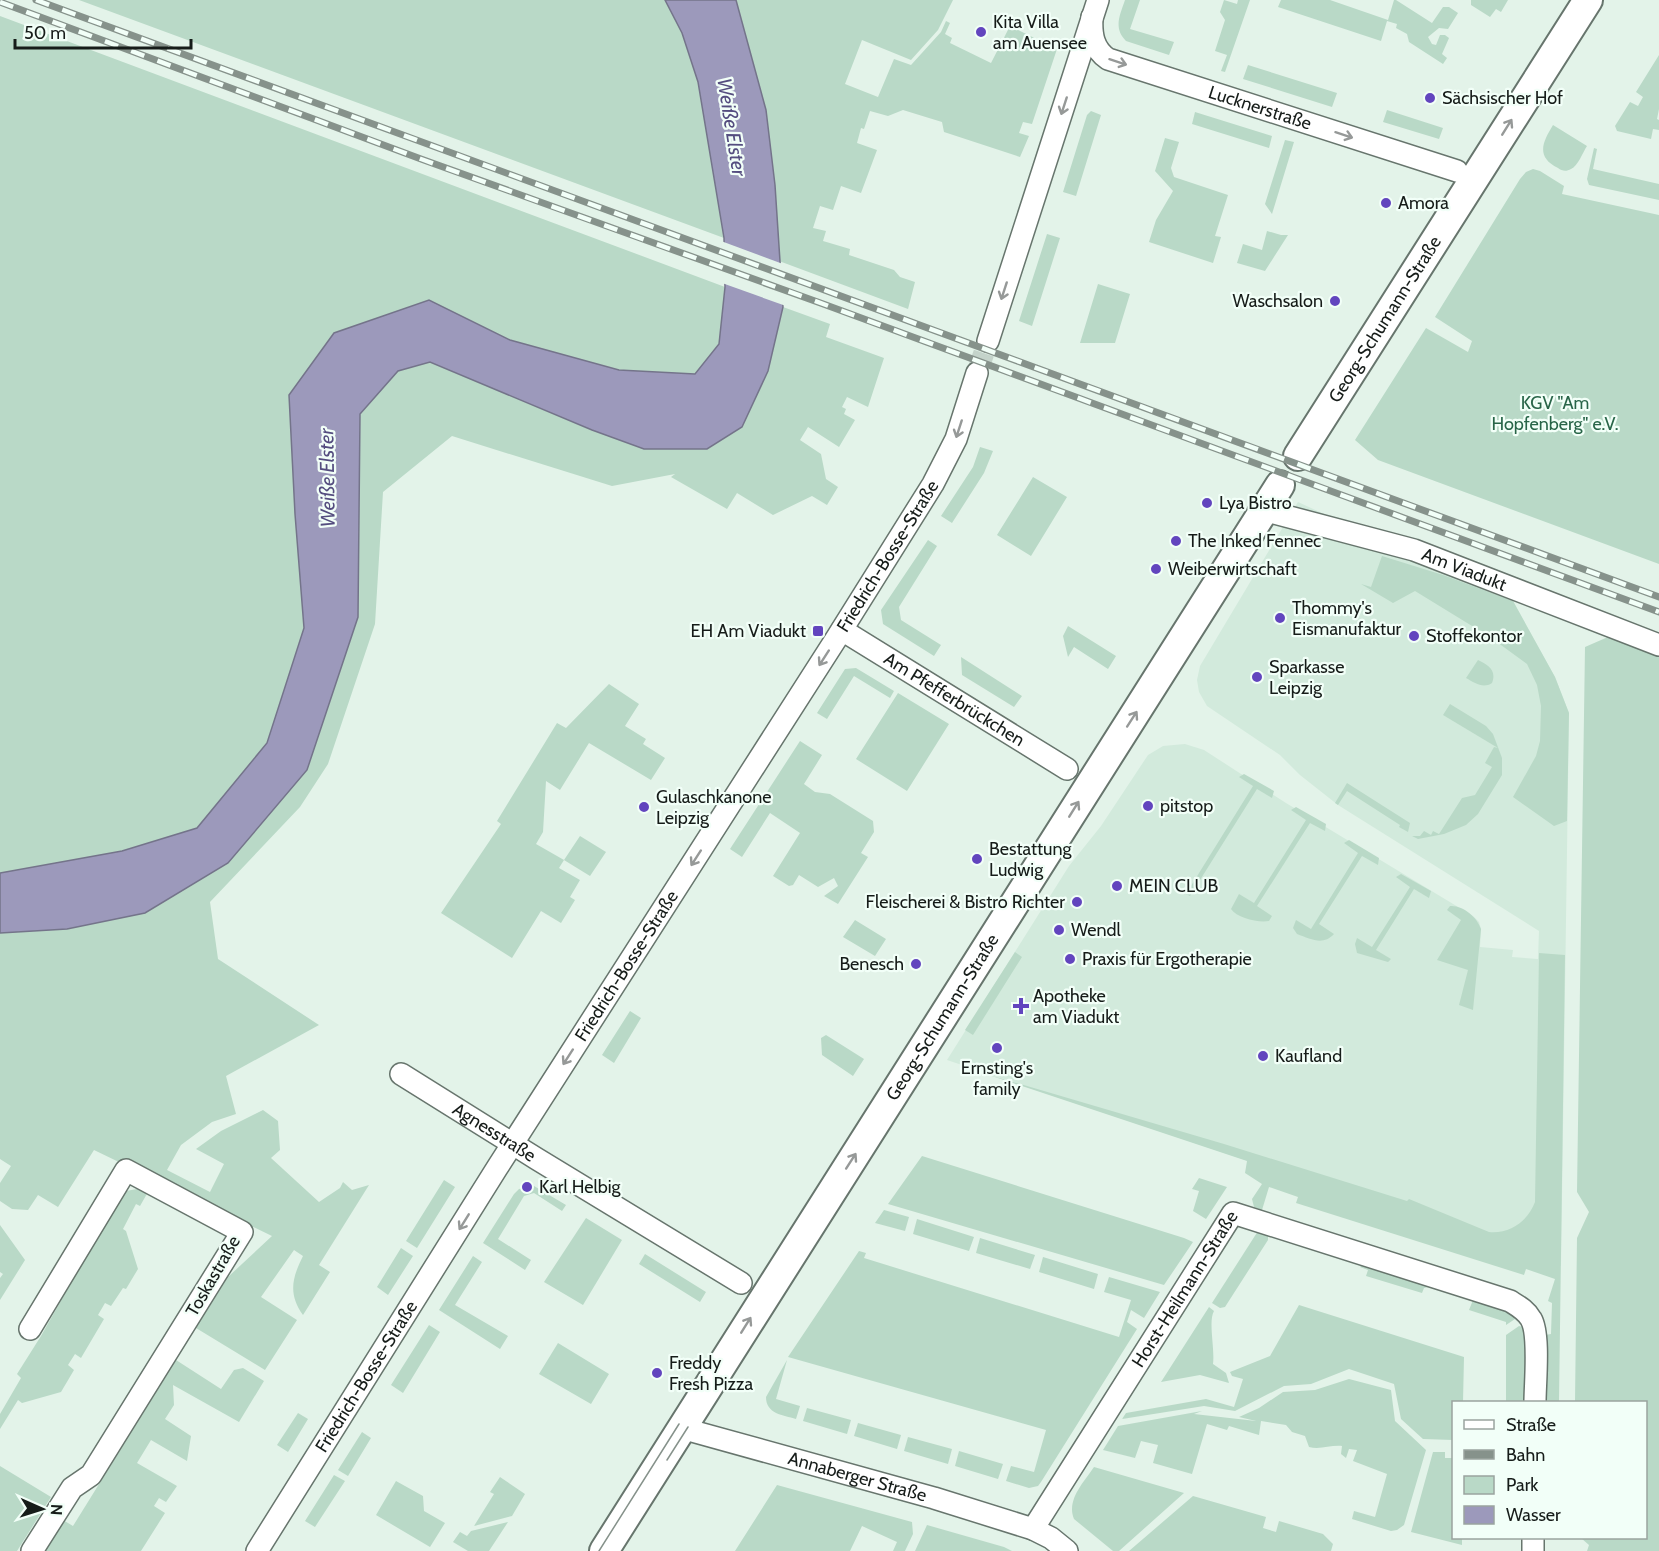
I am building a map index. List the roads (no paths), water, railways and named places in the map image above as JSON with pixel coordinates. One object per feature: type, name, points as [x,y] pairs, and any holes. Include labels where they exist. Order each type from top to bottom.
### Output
[{"type":"main road","name":"Georg-Schumann-Straße","points":[[1298,456],[1588,0]]},
{"type":"main road","name":"Georg-Schumann-Straße","points":[[604,1551],[1280,485]]},
{"type":"street","name":"Lucknerstraße","points":[[1095,9],[1094,42],[1101,55],[1108,59],[1457,171]]},
{"type":"street","points":[[988,341],[1095,9]]},
{"type":"street","name":"Friedrich-Bosse-Straße","points":[[257,1551],[512,1144],[933,484],[956,439],[977,373]]},
{"type":"street","name":"Am Viadukt","points":[[1263,510],[1414,550],[1659,645]]},
{"type":"street","name":"Am Pfefferbrückchen","points":[[842,630],[1067,769]]},
{"type":"street","name":"Agnesstraße","points":[[401,1074],[741,1283]]},
{"type":"street","name":"Toskastraße","points":[[30,1329],[126,1170],[242,1232],[91,1475],[72,1488],[32,1551]]},
{"type":"street","name":"Horst-Heilmann-Straße","points":[[1033,1529],[1233,1213],[1510,1301],[1524,1310],[1533,1320],[1536,1335],[1535,1401]]},
{"type":"street","name":"Annaberger Straße","points":[[681,1428],[934,1498],[1033,1529],[1051,1538],[1067,1551]]},
{"type":"water","name":"Weiße Elster","points":[[665,0],[736,0],[766,110],[775,185],[783,307],[768,371],[742,427],[707,449],[644,449],[592,430],[430,362],[398,371],[360,414],[358,617],[307,770],[228,863],[145,913],[67,929],[0,933],[0,873],[122,851],[197,828],[267,743],[304,628],[289,395],[334,333],[429,300],[510,340],[619,370],[695,374],[719,344],[725,287],[724,238],[698,82],[682,33]]},
{"type":"tunnel","points":[[977,373],[988,341]]},
{"type":"tram line","points":[[599,1551],[679,1424]]},
{"type":"tram line","points":[[667,1460],[688,1427]]},
{"type":"railway","points":[[36,0],[1659,597]]},
{"type":"railway","points":[[0,2],[421,159],[826,305],[1659,612]]},
{"type":"place","name":"Kita Villa am Auensee","points":[[981,32]]},
{"type":"place","name":"Sächsischer Hof","points":[[1430,98]]},
{"type":"place","name":"Amora","points":[[1386,203]]},
{"type":"place","name":"Waschsalon","points":[[1335,301]]},
{"type":"place","name":"Lya Bistro","points":[[1207,503]]},
{"type":"place","name":"The Inked Fennec","points":[[1176,541]]},
{"type":"place","name":"Weiberwirtschaft","points":[[1156,569]]},
{"type":"place","name":"Thommy's Eismanufaktur","points":[[1280,618]]},
{"type":"place","name":"EH Am Viadukt","points":[[818,631]]},
{"type":"place","name":"Stoffekontor","points":[[1414,636]]},
{"type":"place","name":"Sparkasse Leipzig","points":[[1257,677]]},
{"type":"place","name":"pitstop","points":[[1148,806]]},
{"type":"place","name":"Gulaschkanone Leipzig","points":[[644,807]]},
{"type":"place","name":"Bestattung Ludwig","points":[[977,859]]},
{"type":"place","name":"MEIN CLUB","points":[[1117,886]]},
{"type":"place","name":"Fleischerei & Bistro Richter","points":[[1077,902]]},
{"type":"place","name":"Wendl","points":[[1059,930]]},
{"type":"place","name":"Praxis für Ergotherapie","points":[[1070,959]]},
{"type":"place","name":"Benesch","points":[[916,964]]},
{"type":"place","name":"Apotheke am Viadukt","points":[[1021,1006]]},
{"type":"place","name":"Ernsting's family","points":[[997,1048]]},
{"type":"place","name":"Kaufland","points":[[1263,1056]]},
{"type":"place","name":"Karl Helbig","points":[[527,1187]]},
{"type":"place","name":"Freddy Fresh Pizza","points":[[657,1373]]},
{"type":"park label","name":"KGV \"Am Hopfenberg\" e.V.","points":[[1555,413]]}]
